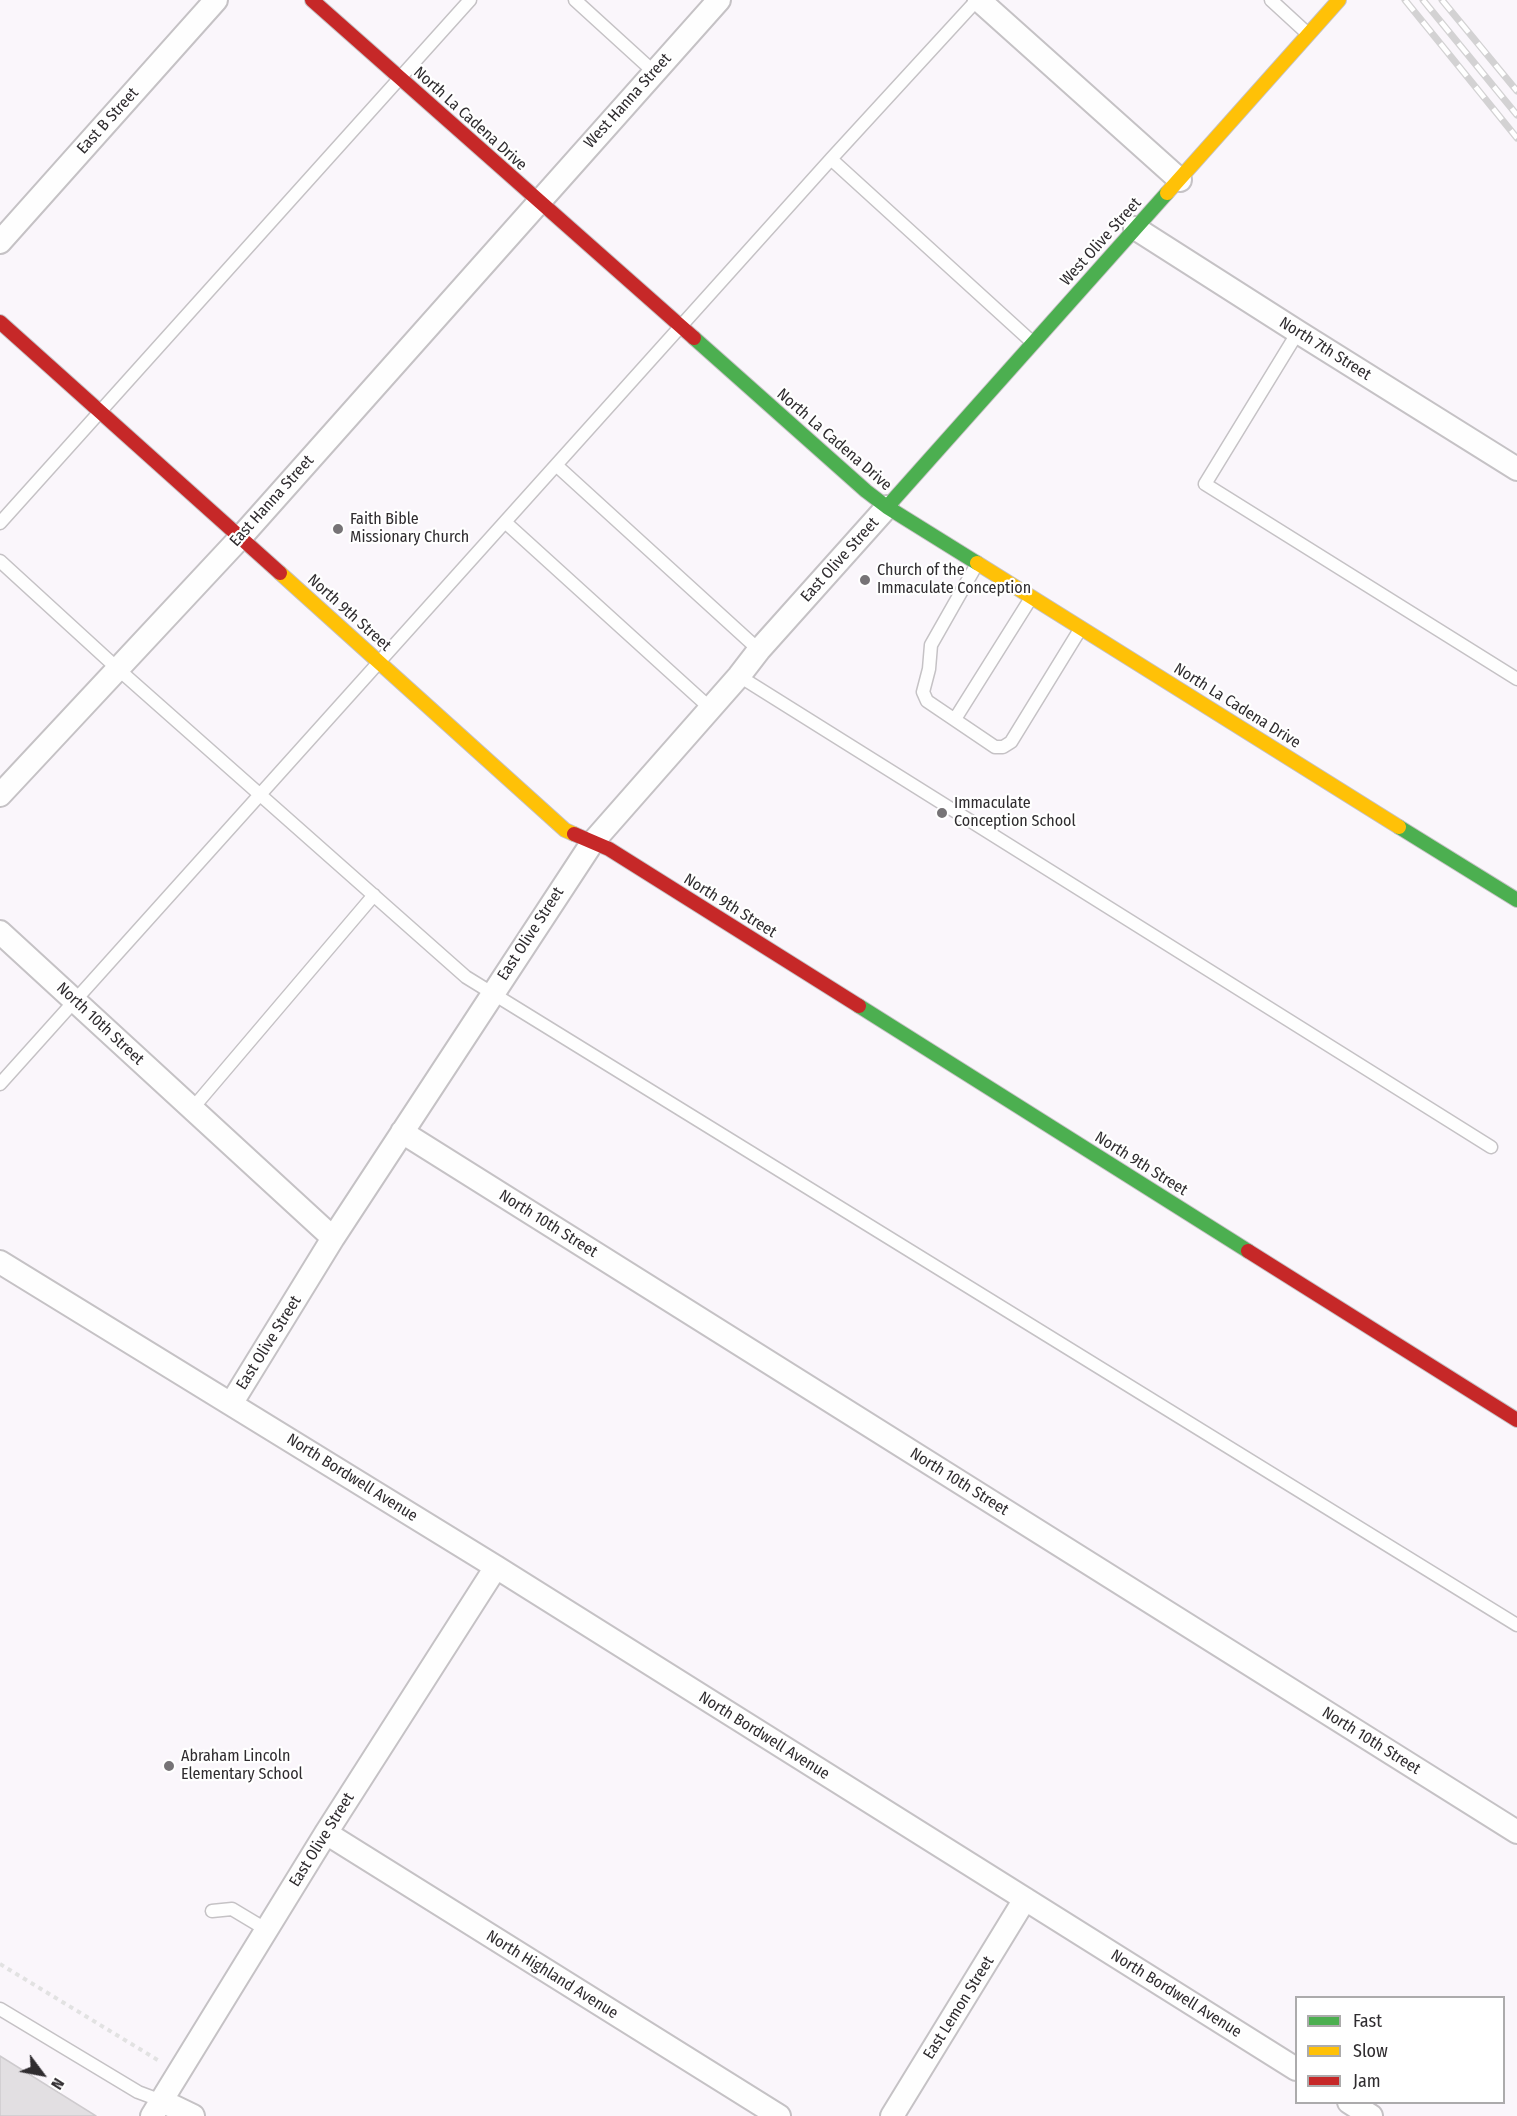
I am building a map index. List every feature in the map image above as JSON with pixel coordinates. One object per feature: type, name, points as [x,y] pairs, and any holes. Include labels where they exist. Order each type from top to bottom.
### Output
[{"type":"street","name":"East B Street","points":[[0,242],[216,0]]},
{"type":"street","name":"North La Cadena Drive","points":[[312,0],[537,202],[887,507],[1517,900]]},
{"type":"street","name":"West Hanna Street","points":[[537,202],[719,0]]},
{"type":"street","points":[[978,0],[1180,180]]},
{"type":"street","name":"West Olive Street","points":[[887,507],[1339,0]]},
{"type":"street","name":"East Hanna Street","points":[[0,795],[240,538],[537,202]]},
{"type":"street","name":"North 7th Street","points":[[1136,228],[1517,469]]},
{"type":"street","name":"North 9th Street","points":[[0,322],[566,830],[609,849],[1517,1420]]},
{"type":"street","name":"East Olive Street","points":[[231,1404],[333,1239],[592,843],[739,676],[759,650],[887,507]]},
{"type":"street","name":"North 10th Street","points":[[0,932],[333,1239]]},
{"type":"street","name":"North 10th Street","points":[[402,1132],[1517,1833]]},
{"type":"street","name":"North Bordwell Avenue","points":[[0,1262],[496,1567],[1295,2069]]},
{"type":"street","name":"East Olive Street","points":[[157,2108],[326,1833],[496,1567]]},
{"type":"street","name":"North Highland Avenue","points":[[326,1833],[779,2116]]},
{"type":"street","name":"East Lemon Street","points":[[892,2116],[1025,1899]]},
{"type":"street","points":[[1351,2104],[1371,2116]]},
{"type":"street","points":[[157,2108],[193,2116]]},
{"type":"lane","points":[[0,523],[470,0]]},
{"type":"lane","points":[[575,0],[654,72]]},
{"type":"lane","points":[[0,1084],[831,159],[978,0]]},
{"type":"lane","points":[[1271,0],[1309,34]]},
{"type":"lane","points":[[831,159],[1033,343]]},
{"type":"lane","points":[[1298,332],[1205,484],[1517,679]]},
{"type":"lane","points":[[556,465],[759,650]]},
{"type":"lane","points":[[505,522],[710,708]]},
{"type":"lane","points":[[0,561],[118,669],[466,977],[494,992],[1517,1625]]},
{"type":"lane","points":[[977,563],[931,645],[929,669],[923,692],[927,701],[995,747],[1003,747],[1011,742],[1081,628]]},
{"type":"lane","points":[[955,719],[1031,597]]},
{"type":"lane","points":[[739,676],[1491,1147]]},
{"type":"lane","points":[[192,1109],[374,895]]},
{"type":"lane","points":[[212,1911],[232,1910],[267,1930]]},
{"type":"lane","points":[[0,2009],[138,2092],[157,2108]]},
{"type":"path","points":[[0,1964],[179,2073]]},
{"type":"building","points":[[0,2056],[96,2116],[0,2116]]},
{"type":"railway","points":[[1405,0],[1517,138]]},
{"type":"railway","points":[[1423,0],[1517,115]]},
{"type":"railway","points":[[1442,0],[1517,91]]},
{"type":"traffic: fast","points":[[887,507],[1167,193]]},
{"type":"traffic: fast","points":[[694,338],[866,491],[887,507],[977,563]]},
{"type":"traffic: fast","points":[[1399,827],[1517,900]]},
{"type":"traffic: fast","points":[[859,1006],[1248,1251]]},
{"type":"traffic: slow","points":[[1167,193],[1339,0]]},
{"type":"traffic: slow","points":[[977,563],[1399,827]]},
{"type":"traffic: slow","points":[[280,573],[565,830],[574,834]]},
{"type":"traffic: jam","points":[[312,0],[694,338]]},
{"type":"traffic: jam","points":[[0,322],[280,573]]},
{"type":"traffic: jam","points":[[574,834],[609,849],[859,1006]]},
{"type":"traffic: jam","points":[[1248,1251],[1517,1420]]},
{"type":"place","name":"Faith Bible Missionary Church","points":[[338,529]]},
{"type":"place","name":"Church of the Immaculate Conception","points":[[865,580]]},
{"type":"place","name":"Immaculate Conception School","points":[[942,813]]},
{"type":"place","name":"Abraham Lincoln Elementary School","points":[[169,1766]]}]
